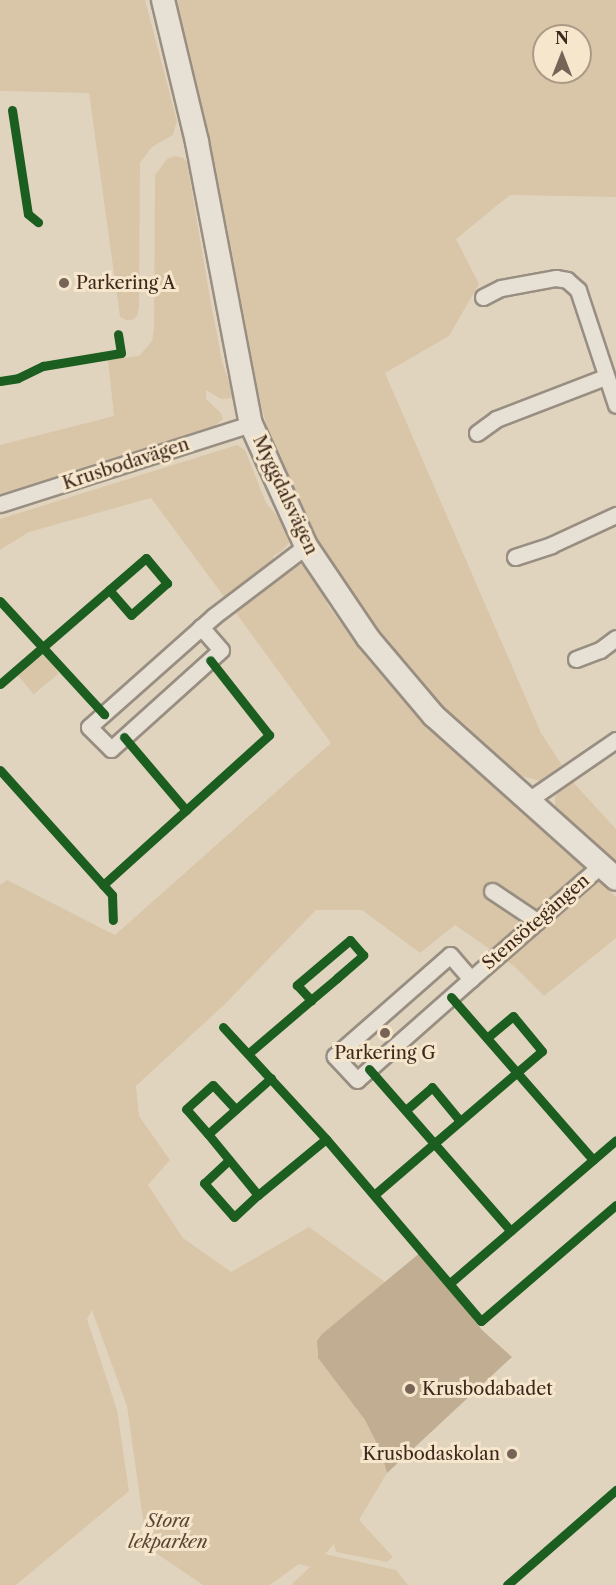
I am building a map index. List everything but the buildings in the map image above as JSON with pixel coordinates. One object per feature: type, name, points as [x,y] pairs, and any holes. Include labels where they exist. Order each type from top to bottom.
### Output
[{"type":"street","name":"Myggdalsvägen","points":[[163,0],[197,142],[252,424],[306,546],[368,638],[434,716],[530,799],[608,872]]},
{"type":"street","points":[[483,297],[501,288],[556,278],[567,280],[578,290],[616,405]]},
{"type":"street","points":[[477,433],[496,419],[605,377]]},
{"type":"street","name":"Krusbodavägen","points":[[0,504],[252,424]]},
{"type":"street","points":[[514,558],[551,545],[616,515]]},
{"type":"street","points":[[201,627],[221,650],[111,749],[89,726],[201,627],[306,546]]},
{"type":"street","points":[[576,659],[600,650],[616,638]]},
{"type":"street","points":[[530,799],[616,740]]},
{"type":"street","name":"Stensötegången","points":[[471,979],[450,955],[335,1056],[357,1080],[537,921],[608,872]]},
{"type":"street","points":[[492,891],[537,921]]},
{"type":"green space","points":[[0,0],[145,0],[177,121],[173,135],[152,147],[140,163],[139,307],[137,316],[132,320],[120,317],[89,93],[0,91]]},
{"type":"green space","points":[[176,0],[616,0],[616,197],[510,195],[456,239],[479,284],[449,336],[385,373],[541,733],[562,765],[540,781],[514,774],[443,709],[349,595],[297,505],[275,454],[260,402]]},
{"type":"green space","points":[[175,156],[187,162],[222,361],[233,395],[233,398],[221,399],[206,390],[206,399],[221,413],[223,419],[215,426],[0,494],[0,445],[114,416],[108,360],[139,356],[152,341],[155,175],[167,159]]},
{"type":"green space","points":[[237,445],[245,450],[266,503],[279,518],[289,543],[273,556],[275,560],[225,598],[151,498],[29,532],[0,550],[0,519]]},
{"type":"green space","name":"Stora lekparken","points":[[299,564],[311,570],[329,607],[369,661],[423,723],[616,897],[616,938],[544,996],[514,966],[455,925],[420,953],[362,910],[316,910],[225,1004],[136,1086],[139,1116],[170,1160],[148,1185],[183,1238],[231,1272],[309,1227],[385,1282],[322,1334],[317,1351],[318,1358],[365,1420],[381,1452],[387,1473],[359,1520],[393,1557],[387,1562],[336,1552],[334,1544],[325,1554],[396,1570],[408,1585],[291,1585],[310,1567],[299,1564],[270,1585],[203,1585],[147,1547],[127,1406],[92,1310],[87,1319],[117,1410],[129,1491],[16,1585],[0,1585],[0,885],[7,880],[115,935],[331,743],[233,609],[284,570]]},
{"type":"green space","points":[[43,654],[59,673],[34,694],[18,675]]},
{"type":"green space","points":[[572,781],[616,829],[616,865],[555,806],[555,797],[559,791]]},
{"type":"shaded area","name":"Krusbodabadet","points":[[421,1252],[482,1330],[512,1357],[387,1473],[381,1452],[365,1420],[318,1358],[317,1341],[322,1334]]},
{"type":"cycle path","points":[[12,110],[28,214],[38,222]]},
{"type":"cycle path","points":[[0,381],[18,378],[43,366],[121,353],[118,334]]},
{"type":"cycle path","points":[[0,684],[146,558],[167,583],[131,615],[109,590]]},
{"type":"cycle path","points":[[0,601],[104,714]]},
{"type":"cycle path","points":[[103,885],[269,735],[210,660]]},
{"type":"cycle path","points":[[124,737],[186,810]]},
{"type":"cycle path","points":[[0,770],[112,895],[113,920]]},
{"type":"cycle path","points":[[249,1053],[337,978],[363,955],[350,940],[297,985],[311,1000]]},
{"type":"cycle path","points":[[451,997],[593,1160]]},
{"type":"cycle path","points":[[374,1195],[542,1051],[513,1016],[487,1038]]},
{"type":"cycle path","points":[[223,1027],[326,1139],[481,1321],[616,1205]]},
{"type":"cycle path","points":[[369,1069],[511,1231]]},
{"type":"cycle path","points":[[271,1078],[208,1134],[258,1195],[326,1139]]},
{"type":"cycle path","points":[[208,1134],[186,1109],[213,1085],[235,1109]]},
{"type":"cycle path","points":[[407,1109],[432,1087],[460,1121]]},
{"type":"cycle path","points":[[450,1283],[616,1140]]},
{"type":"cycle path","points":[[229,1160],[204,1183],[234,1217],[258,1195]]},
{"type":"cycle path","points":[[507,1585],[616,1490]]},
{"type":"place","name":"Parkering A","points":[[64,283]]},
{"type":"place","name":"Parkering G","points":[[385,1033]]},
{"type":"place","name":"Krusbodabadet","points":[[410,1389]]},
{"type":"place","name":"Krusbodaskolan","points":[[512,1454]]}]
